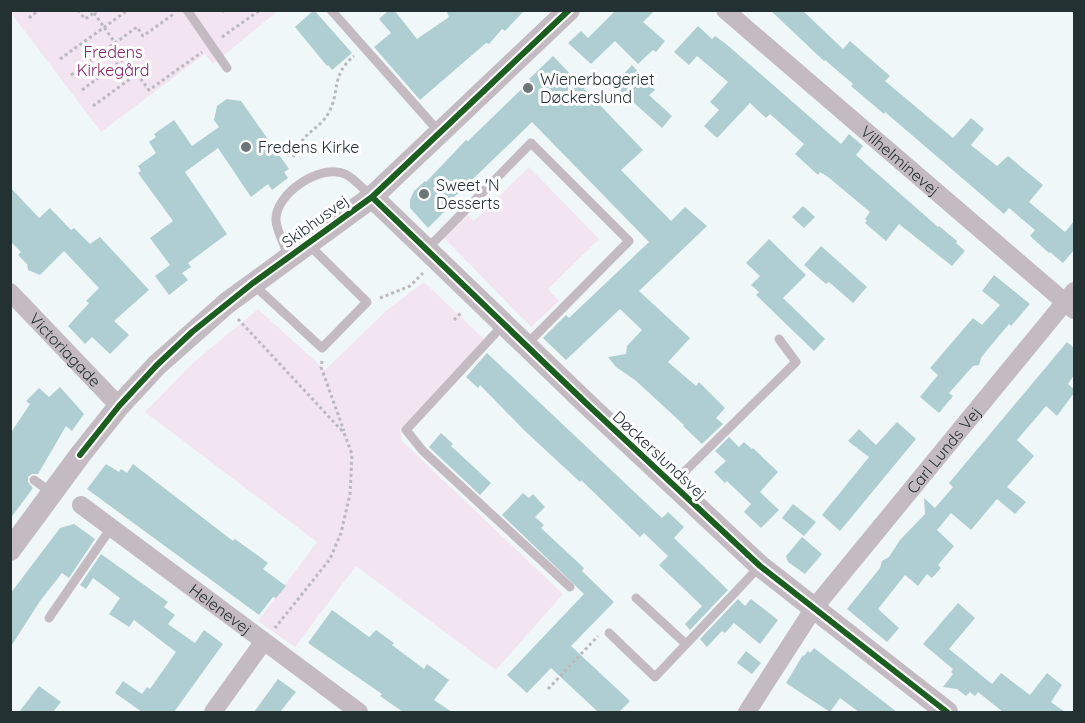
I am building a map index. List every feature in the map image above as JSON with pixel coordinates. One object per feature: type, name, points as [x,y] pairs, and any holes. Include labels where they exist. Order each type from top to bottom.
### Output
[{"type":"street","name":"Vilhelminevej","points":[[725,10],[1071,301]]},
{"type":"street","name":"Skibhusvej","points":[[10,550],[43,486],[157,365],[192,332],[253,283],[372,197],[566,11]]},
{"type":"street","name":"Døckerslundsvej","points":[[372,197],[760,566],[947,712]]},
{"type":"street","name":"Victoriagade","points":[[10,292],[119,406]]},
{"type":"street","name":"Carl Lunds Vej","points":[[747,712],[814,608],[1071,301]]},
{"type":"street","name":"Helenevej","points":[[81,506],[359,712]]},
{"type":"street","points":[[213,712],[264,641]]},
{"type":"lane","points":[[187,10],[227,68]]},
{"type":"lane","points":[[332,10],[440,133]]},
{"type":"lane","points":[[427,249],[531,143],[629,241],[526,345]]},
{"type":"lane","points":[[253,283],[322,348],[367,303],[298,250],[276,220],[284,198],[308,178],[326,172],[345,174],[372,197]]},
{"type":"lane","points":[[504,324],[406,430],[423,450],[570,587]]},
{"type":"lane","points":[[672,484],[796,362],[779,339]]},
{"type":"lane","points":[[49,618],[111,528]]},
{"type":"lane","points":[[606,631],[655,677],[760,566]]},
{"type":"lane","points":[[636,598],[686,644]]},
{"type":"path","points":[[29,18],[39,10]]},
{"type":"path","points":[[78,10],[85,19],[98,10]]},
{"type":"path","points":[[60,60],[128,10]]},
{"type":"path","points":[[71,75],[137,27],[143,36],[179,10]]},
{"type":"path","points":[[94,14],[149,90],[260,10]]},
{"type":"path","points":[[293,157],[301,142],[320,126],[327,116],[333,104],[336,80],[342,66],[364,47]]},
{"type":"path","points":[[82,90],[125,58]]},
{"type":"path","points":[[93,106],[137,74]]},
{"type":"path","points":[[367,303],[410,286],[417,279]]},
{"type":"path","points":[[238,319],[344,433]]},
{"type":"path","points":[[264,641],[330,559],[341,533],[350,494],[352,454],[321,367]]},
{"type":"path","points":[[548,689],[606,631]]},
{"type":"green space","name":"Fredens Kirkegård","points":[[11,10],[278,11],[213,64],[205,54],[101,132]]},
{"type":"green space","points":[[529,167],[599,239],[548,289],[559,301],[531,327],[443,237],[467,214],[474,221]]},
{"type":"green space","points":[[424,282],[485,340],[400,430],[402,441],[563,594],[496,670],[356,566],[295,647],[258,621],[317,542],[145,412],[194,362],[258,309],[325,370],[387,310]]},
{"type":"building","points":[[314,10],[352,53],[332,70],[295,27]]},
{"type":"building","points":[[389,10],[394,10],[417,39],[449,17],[446,10],[525,10],[505,31],[502,29],[489,44],[486,43],[420,100],[374,47],[391,33],[379,19]]},
{"type":"building","points":[[616,10],[655,10],[643,22],[665,41],[656,52],[653,50],[638,64],[615,41],[591,64],[568,43],[581,31],[588,38]]},
{"type":"building","points":[[770,10],[802,10],[843,49],[850,41],[890,76],[885,81],[953,138],[971,118],[984,129],[971,145],[997,166],[1008,156],[1043,185],[1029,202],[1065,232],[1074,221],[1074,250],[1063,263],[1049,253],[1030,236],[1035,230],[1009,208],[1004,214],[885,112],[884,114],[851,86],[853,84],[824,61]]},
{"type":"building","points":[[698,26],[712,39],[715,36],[726,44],[841,144],[849,134],[863,146],[856,155],[957,241],[956,243],[965,251],[952,266],[899,224],[886,241],[865,223],[870,212],[828,177],[820,172],[818,175],[795,154],[804,144],[770,114],[766,118],[750,103],[717,138],[704,126],[719,110],[710,102],[728,82],[697,56],[689,65],[674,52]]},
{"type":"building","points":[[553,56],[643,150],[621,170],[671,221],[685,207],[707,226],[639,291],[690,338],[668,362],[696,386],[699,382],[725,408],[716,418],[723,424],[702,444],[635,380],[616,367],[608,357],[626,354],[627,346],[642,330],[620,309],[566,360],[543,338],[566,315],[569,318],[649,242],[532,122],[448,203],[450,206],[428,228],[410,208],[410,200],[414,191],[426,182]]},
{"type":"building","points":[[632,65],[655,90],[649,95],[672,116],[662,128],[614,85]]},
{"type":"building","points":[[227,99],[241,101],[289,169],[284,172],[288,178],[272,190],[268,184],[251,197],[218,148],[185,172],[227,234],[188,263],[191,267],[182,273],[188,280],[169,295],[155,276],[170,265],[150,238],[173,221],[138,173],[141,171],[138,166],[156,153],[149,142],[156,137],[154,134],[174,120],[192,146],[219,127],[214,120],[217,106]]},
{"type":"building","points":[[10,187],[39,218],[50,208],[71,230],[74,228],[90,244],[100,237],[149,290],[114,321],[129,335],[110,354],[92,337],[85,344],[68,326],[89,303],[86,301],[99,288],[64,251],[40,275],[28,270],[27,264],[18,255],[21,252],[10,241]]},
{"type":"building","points":[[803,206],[815,217],[804,228],[792,217]]},
{"type":"building","points":[[769,239],[806,275],[783,298],[825,339],[814,351],[756,295],[759,292],[751,285],[760,276],[746,263]]},
{"type":"building","points":[[821,246],[867,287],[853,303],[829,282],[826,284],[804,265]]},
{"type":"building","points":[[994,275],[1030,304],[988,349],[979,365],[973,366],[949,393],[953,396],[939,413],[920,397],[938,375],[930,368],[973,318],[982,325],[1000,305],[982,291]]},
{"type":"building","points":[[1067,342],[1074,348],[1074,375],[1068,384],[1074,389],[1074,393],[1057,416],[1046,406],[1017,440],[1034,456],[1007,487],[1026,502],[1015,514],[997,499],[971,530],[951,513],[937,530],[954,546],[938,565],[941,568],[932,578],[927,574],[918,586],[905,575],[878,609],[899,628],[887,642],[847,609],[880,568],[882,561],[889,557],[900,540],[925,514],[924,498],[935,508],[953,487],[949,483]]},
{"type":"building","points":[[487,353],[662,518],[668,512],[684,527],[674,538],[728,590],[690,630],[685,624],[702,606],[659,565],[668,556],[644,533],[640,537],[581,480],[580,482],[525,431],[480,385],[478,388],[466,377]]},
{"type":"building","points":[[60,387],[84,414],[72,431],[66,426],[38,474],[28,477],[28,482],[33,488],[10,519],[10,434],[30,404],[26,401],[39,388],[49,397]]},
{"type":"building","points":[[897,422],[916,439],[840,531],[822,515],[869,457],[848,441],[859,429],[876,445]]},
{"type":"building","points":[[441,433],[453,444],[451,446],[491,483],[480,495],[429,447]]},
{"type":"building","points":[[729,437],[739,447],[744,442],[753,448],[778,472],[760,492],[779,510],[761,528],[744,512],[751,504],[714,472],[726,461],[715,451]]},
{"type":"building","points":[[106,464],[119,472],[121,469],[127,473],[133,464],[233,541],[235,539],[268,563],[263,569],[286,586],[276,598],[273,597],[259,615],[87,489]]},
{"type":"building","points":[[523,493],[529,498],[533,494],[545,507],[535,517],[544,525],[541,528],[584,568],[582,571],[614,602],[571,646],[630,701],[619,712],[598,712],[551,668],[527,693],[507,675],[584,594],[502,515]]},
{"type":"building","points":[[793,504],[816,522],[804,536],[782,518]]},
{"type":"building","points":[[74,524],[95,539],[69,578],[62,573],[40,601],[10,648],[10,594],[60,528]]},
{"type":"building","points":[[802,537],[822,554],[805,574],[788,562],[786,556]]},
{"type":"building","points":[[101,554],[168,602],[164,607],[175,615],[168,624],[195,643],[204,630],[223,644],[174,712],[142,712],[115,693],[123,681],[142,694],[147,687],[150,689],[176,652],[134,620],[129,627],[109,614],[120,598],[93,578],[86,589],[80,585]]},
{"type":"building","points":[[738,599],[745,606],[751,599],[778,620],[760,644],[734,623],[725,633],[722,631],[707,647],[700,639]]},
{"type":"building","points":[[958,603],[975,618],[949,649],[992,684],[1001,673],[1030,695],[1047,673],[1062,685],[1051,702],[1065,712],[1003,712],[978,692],[975,696],[970,692],[966,696],[957,689],[943,687],[953,674],[951,672],[953,669],[923,644]]},
{"type":"building","points":[[332,610],[369,637],[376,630],[424,669],[427,664],[449,680],[434,700],[452,712],[403,712],[380,696],[382,694],[308,643]]},
{"type":"building","points":[[814,648],[897,712],[859,712],[840,698],[830,712],[786,683],[803,655],[808,651],[810,653]]},
{"type":"building","points":[[746,651],[761,663],[752,674],[737,663]]},
{"type":"building","points":[[278,679],[296,692],[280,712],[254,712]]},
{"type":"building","points":[[39,686],[61,702],[53,712],[19,712]]},
{"type":"cycle path","points":[[80,455],[119,406],[192,332],[253,283],[372,197],[569,10]]},
{"type":"cycle path","points":[[372,197],[588,405],[760,566],[947,712]]},
{"type":"place","name":"Wienerbageriet Døckerslund","points":[[528,88]]},
{"type":"place","name":"Fredens Kirke","points":[[246,147]]},
{"type":"place","name":"Sweet 'N Desserts","points":[[424,194]]}]
